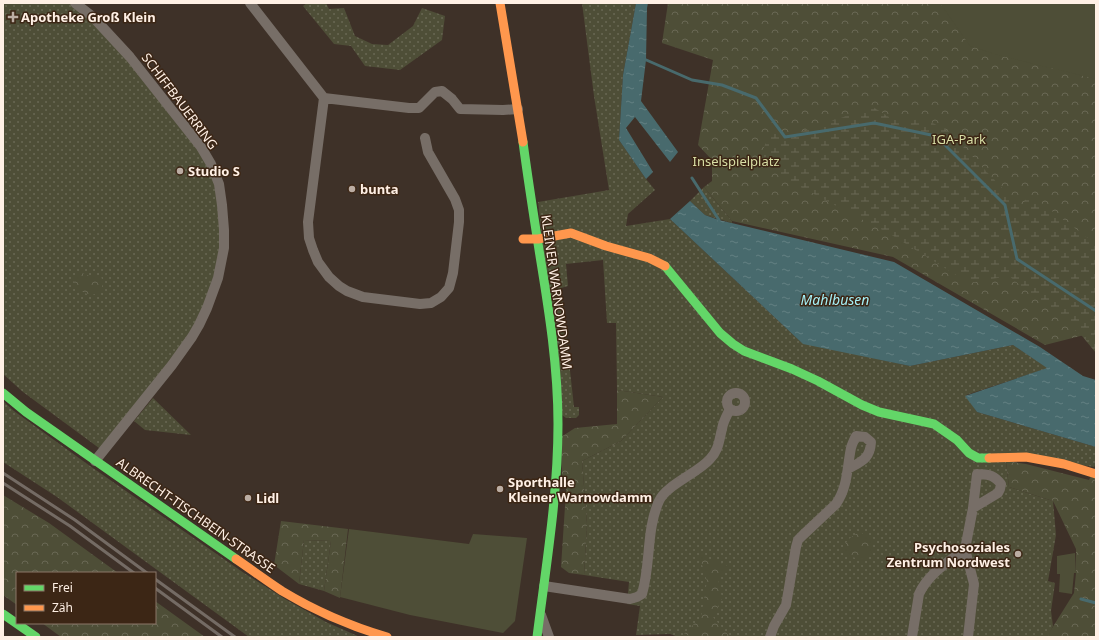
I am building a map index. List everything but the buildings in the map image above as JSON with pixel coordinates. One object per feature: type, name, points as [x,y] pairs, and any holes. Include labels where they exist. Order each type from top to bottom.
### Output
[{"type":"main road","name":"KLEINER WARNOWDAMM","points":[[500,3],[538,238],[555,370],[558,422],[555,488],[537,637]]},
{"type":"main road","points":[[524,239],[571,233],[606,246],[658,262],[666,267],[720,333],[744,351],[818,380],[880,412],[934,424],[947,432],[970,453],[978,458],[1026,457],[1064,464],[1096,474]]},
{"type":"main road","name":"ALBRECHT-TISCHBEIN-STRASSE","points":[[3,393],[26,412],[95,461],[281,590],[310,607],[338,620],[357,628],[387,637]]},
{"type":"main road","points":[[3,614],[16,623]]},
{"type":"main road","points":[[17,624],[36,637]]},
{"type":"street","name":"SCHIFFBAUERRING","points":[[75,3],[93,17],[130,57],[201,147],[211,164],[218,184],[222,205],[224,230],[224,248],[218,278],[207,308],[192,337],[172,365],[95,461]]},
{"type":"street","points":[[250,3],[324,98],[419,108],[435,92],[442,91],[452,99],[460,109],[518,109]]},
{"type":"street","points":[[324,98],[308,222],[309,238],[318,262],[329,276],[339,286],[356,295],[420,304],[431,303],[441,297],[449,288],[454,273],[459,210],[455,199],[428,152],[425,138]]},
{"type":"street","points":[[544,586],[630,599],[637,598],[642,594],[645,584],[651,527],[659,500],[666,491],[710,460],[717,450],[722,427],[730,409]]},
{"type":"street","points":[[770,637],[774,626],[786,605],[798,540],[841,498],[848,469]]},
{"type":"street","points":[[968,637],[974,584],[965,549],[972,508]]},
{"type":"street","points":[[912,637],[921,589],[926,582],[965,549]]},
{"type":"street","points":[[540,612],[549,637]]},
{"type":"green space","points":[[3,3],[75,3],[93,17],[201,147],[219,184],[224,248],[199,325],[103,451],[23,392],[3,374]]},
{"type":"green space","points":[[307,3],[326,3],[329,9],[344,8],[355,36],[372,44],[388,45],[413,26],[422,8],[445,16],[442,40],[400,70],[365,66],[351,46],[334,44],[303,6]]},
{"type":"green space","points":[[582,3],[636,3],[623,75],[619,140],[655,190],[628,214],[626,226],[670,219],[801,342],[910,366],[1013,345],[1048,368],[966,395],[977,412],[1096,447],[1096,465],[1094,467],[1005,453],[1009,487],[1053,501],[1056,535],[1048,581],[1055,583],[1051,611],[1053,626],[1048,637],[678,637],[670,634],[636,635],[640,606],[627,604],[629,582],[584,575],[587,524],[582,461],[621,441],[663,397],[617,390],[616,323],[607,323],[603,260],[566,264],[568,286],[561,288],[574,407],[579,407],[579,415],[576,418],[566,418],[562,415],[538,202],[609,190],[594,96]]},
{"type":"green space","name":"IGA-Park","points":[[668,3],[1096,3],[1096,332],[1045,345],[893,257],[732,221],[704,187],[712,181],[712,160],[698,145],[713,60],[662,43]]},
{"type":"green space","points":[[940,3],[1096,3],[1096,79],[998,55],[970,46]]},
{"type":"green space","points":[[873,107],[889,117],[927,120],[948,131],[1021,208],[1029,194],[1096,244],[1096,353],[1082,336],[1009,276],[969,283],[890,234],[783,178],[759,158],[775,123],[785,137]]},
{"type":"green space","points":[[704,187],[732,221],[732,223],[705,215],[690,201]]},
{"type":"green space","points":[[79,272],[90,276],[101,276],[103,283],[101,290],[96,294],[91,295],[84,293],[75,285],[73,278]]},
{"type":"green space","points":[[617,390],[663,397],[621,441],[582,461],[587,524],[584,575],[569,573],[561,567],[567,476],[562,476],[561,437],[575,428],[617,424]]},
{"type":"green space","points":[[153,398],[191,435],[145,430],[134,421]]},
{"type":"green space","points":[[3,401],[14,411],[90,466],[244,573],[285,599],[326,622],[360,637],[249,637],[57,497],[3,462]]},
{"type":"green space","points":[[1006,461],[1026,464],[1089,480],[1096,465],[1096,637],[1048,637],[1074,593],[1076,549],[1053,501],[1009,487]]},
{"type":"green space","points":[[3,495],[49,523],[117,572],[16,572],[16,604],[3,595]]},
{"type":"green space","points":[[281,521],[348,529],[340,598],[324,591],[331,541],[304,540],[299,584],[274,565]]},
{"type":"green space","points":[[349,529],[469,544],[473,534],[527,538],[515,621],[503,633],[410,615],[340,597]]},
{"type":"green space","points":[[859,532],[871,537],[873,548],[869,557],[860,559],[846,555],[845,551],[847,541]]},
{"type":"green space","points":[[304,540],[331,541],[324,591],[299,584]]},
{"type":"green space","points":[[1075,553],[1076,573],[1074,573],[1072,594],[1059,592],[1060,574],[1057,574],[1057,556]]},
{"type":"green space","points":[[699,555],[728,566],[718,578],[722,599],[713,617],[731,637],[693,637],[684,634],[701,617],[707,581]]},
{"type":"green space","points":[[156,602],[205,637],[61,637],[43,624],[156,624]]},
{"type":"water","points":[[636,3],[648,3],[646,60],[641,101],[678,152],[670,162],[635,117],[626,128],[653,172],[646,179],[619,140],[623,75]]},
{"type":"water","name":"Mahlbusen","points":[[690,201],[705,215],[719,220],[894,262],[1040,347],[1083,376],[1096,380],[1096,447],[977,412],[965,396],[1047,368],[1013,345],[910,366],[803,344],[670,219]]},
{"type":"waterway","points":[[644,59],[692,80],[722,85],[756,98],[785,137],[874,123],[936,136],[1005,205],[1017,259],[1096,311]]},
{"type":"waterway","points":[[692,178],[719,220]]},
{"type":"waterway","points":[[1081,599],[1096,603]]},
{"type":"railway","points":[[3,473],[75,520],[146,572]]},
{"type":"railway","points":[[3,483],[70,526],[133,572]]},
{"type":"railway","points":[[156,580],[235,637]]},
{"type":"railway","points":[[156,589],[222,637]]},
{"type":"traffic: fast","points":[[523,142],[550,318],[558,403],[554,504],[537,637]]},
{"type":"traffic: fast","points":[[665,266],[720,333],[744,351],[792,369],[818,381],[862,405],[879,412],[934,424],[957,440],[969,453],[978,458],[989,458]]},
{"type":"traffic: fast","points":[[3,393],[26,412],[236,559]]},
{"type":"traffic: fast","points":[[3,614],[16,623]]},
{"type":"traffic: fast","points":[[17,624],[36,637]]},
{"type":"traffic: slow","points":[[500,3],[523,142]]},
{"type":"traffic: slow","points":[[523,239],[538,239],[571,233],[606,246],[649,258],[665,266]]},
{"type":"traffic: slow","points":[[989,458],[1026,457],[1064,464],[1096,474]]},
{"type":"traffic: slow","points":[[236,559],[282,591],[307,605],[346,623],[387,637]]},
{"type":"place","name":"Apotheke Groß Klein","points":[[13,17]]},
{"type":"place","name":"Studio S","points":[[180,171]]},
{"type":"place","name":"bunta","points":[[352,189]]},
{"type":"place","name":"Sporthalle Kleiner Warnowdamm","points":[[500,489]]},
{"type":"place","name":"Lidl","points":[[248,498]]},
{"type":"place","name":"Psychosoziales Zentrum Nordwest","points":[[1018,554]]},
{"type":"park label","name":"Inselspielplatz","points":[[736,161]]}]
